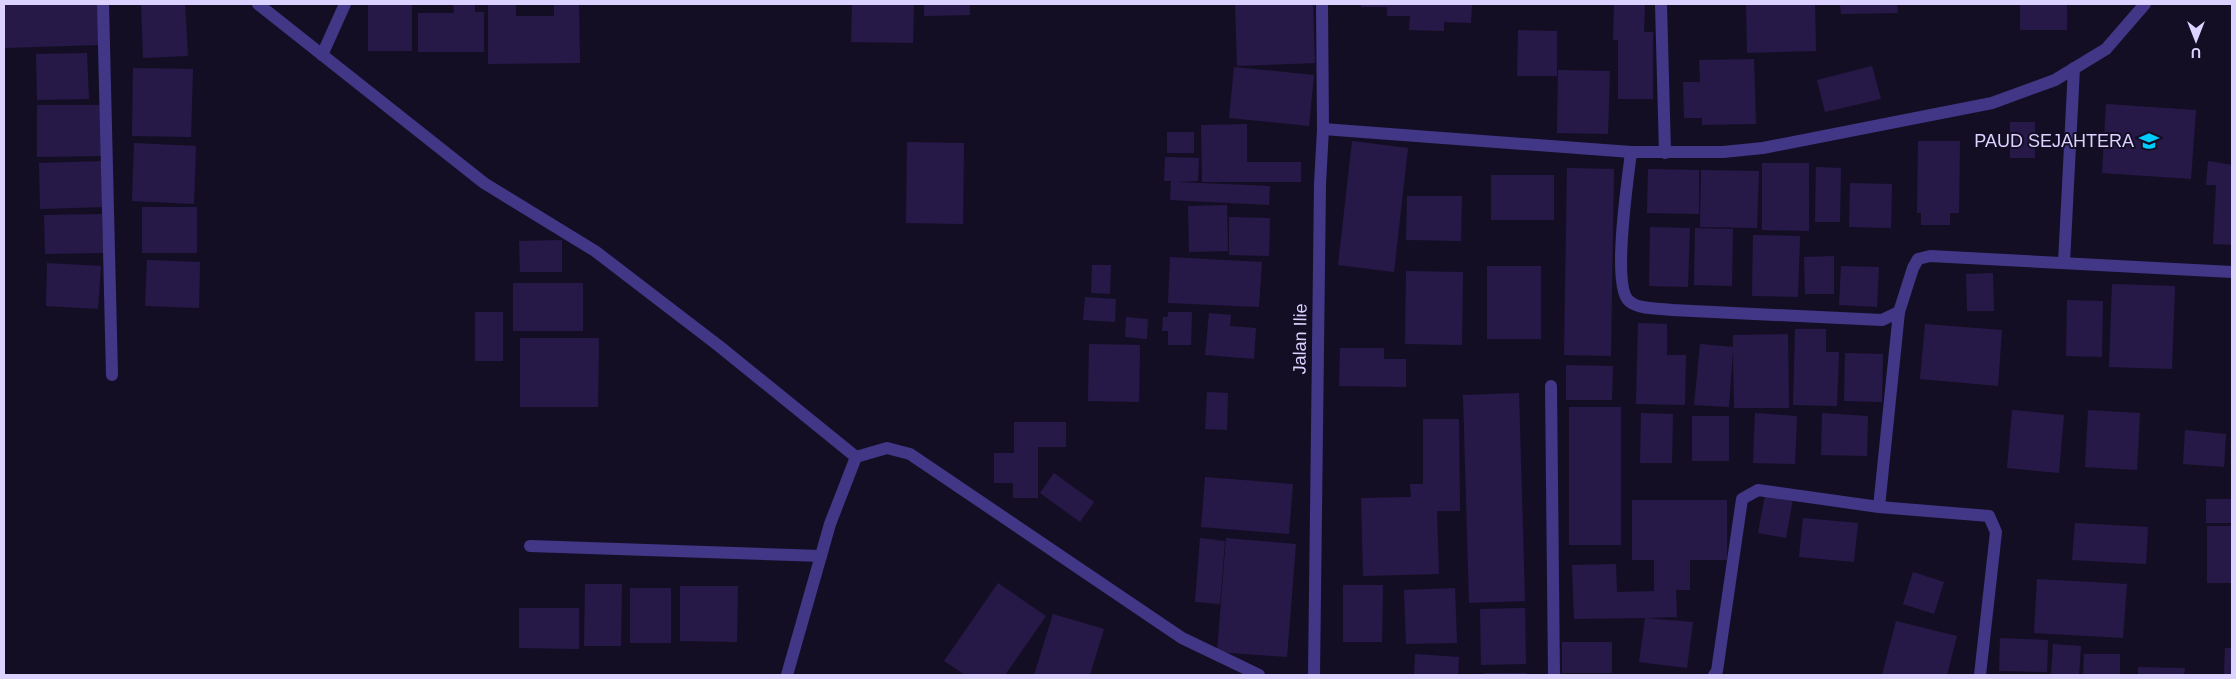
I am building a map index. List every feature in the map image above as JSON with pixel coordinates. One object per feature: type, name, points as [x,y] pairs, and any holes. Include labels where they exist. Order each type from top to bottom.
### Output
[{"type":"street","points":[[102,4],[112,375]]},
{"type":"street","points":[[258,4],[484,183],[595,250],[719,346],[856,457]]},
{"type":"street","points":[[322,55],[345,4]]},
{"type":"street","name":"Jalan Ilie","points":[[1314,675],[1320,184],[1323,129],[1322,4]]},
{"type":"street","points":[[1661,4],[1665,153]]},
{"type":"street","points":[[1323,129],[1631,152],[1723,152],[1763,148],[1992,103],[2055,80],[2106,48],[2145,4]]},
{"type":"street","points":[[2064,263],[2074,68]]},
{"type":"street","points":[[1631,152],[1620,258],[1621,286],[1628,301],[1637,305],[1672,310],[1882,320],[1899,312]]},
{"type":"street","points":[[1879,507],[1899,312],[1912,268],[1918,260],[1930,256],[2232,272]]},
{"type":"street","points":[[1551,386],[1554,675]]},
{"type":"street","points":[[856,457],[887,448],[910,454],[1182,638],[1259,675]]},
{"type":"street","points":[[787,675],[830,524],[856,457]]},
{"type":"street","points":[[1714,675],[1717,671],[1742,500],[1758,490],[1879,507],[1989,516],[1996,532],[1980,675]]},
{"type":"street","points":[[530,546],[821,556]]},
{"type":"building","points":[[4,4],[98,4],[100,45],[4,48]]},
{"type":"building","points":[[141,4],[185,4],[188,56],[143,58]]},
{"type":"building","points":[[412,4],[412,51],[368,51],[368,5]]},
{"type":"building","points":[[453,4],[475,4],[475,12],[484,12],[484,52],[418,52],[418,13],[454,13]]},
{"type":"building","points":[[488,4],[516,4],[516,16],[554,16],[554,4],[579,4],[580,63],[488,64]]},
{"type":"building","points":[[852,4],[914,4],[913,43],[851,42]]},
{"type":"building","points":[[924,4],[970,4],[970,15],[924,16]]},
{"type":"building","points":[[1235,4],[1313,4],[1315,63],[1237,66]]},
{"type":"building","points":[[1361,4],[1472,4],[1471,23],[1444,22],[1444,31],[1409,30],[1410,16],[1387,16],[1387,7],[1361,7]]},
{"type":"building","points":[[1614,4],[1645,4],[1644,32],[1653,32],[1653,99],[1618,99],[1618,40],[1613,40]]},
{"type":"building","points":[[1746,4],[1815,4],[1816,51],[1747,53]]},
{"type":"building","points":[[1840,4],[1897,4],[1898,13],[1841,14]]},
{"type":"building","points":[[2020,4],[2067,4],[2067,30],[2020,30]]},
{"type":"building","points":[[1518,30],[1557,31],[1557,76],[1517,76]]},
{"type":"building","points":[[87,53],[89,99],[37,100],[36,54]]},
{"type":"building","points":[[1754,59],[1756,124],[1702,125],[1702,118],[1684,118],[1683,82],[1700,82],[1699,60]]},
{"type":"building","points":[[1872,66],[1881,99],[1825,112],[1817,80]]},
{"type":"building","points":[[1234,67],[1314,75],[1309,126],[1229,118]]},
{"type":"building","points":[[133,68],[193,69],[191,137],[132,136]]},
{"type":"building","points":[[1558,70],[1610,71],[1608,134],[1557,133]]},
{"type":"building","name":"PAUD SEJAHTERA","points":[[2106,104],[2196,110],[2191,179],[2102,173]]},
{"type":"building","points":[[37,105],[104,105],[104,156],[37,157]]},
{"type":"building","points":[[2010,122],[2035,122],[2035,158],[2010,158]]},
{"type":"building","points":[[1247,124],[1247,162],[1301,162],[1301,182],[1202,182],[1201,125]]},
{"type":"building","points":[[1167,132],[1194,132],[1194,153],[1167,153]]},
{"type":"building","points":[[1352,141],[1408,148],[1394,272],[1338,265]]},
{"type":"building","points":[[1918,141],[1960,141],[1959,213],[1950,213],[1950,225],[1921,225],[1921,213],[1917,213]]},
{"type":"building","points":[[907,142],[964,143],[963,224],[906,223]]},
{"type":"building","points":[[134,143],[196,146],[194,204],[132,201]]},
{"type":"building","points":[[1165,157],[1199,158],[1198,181],[1178,182],[1270,186],[1269,205],[1170,200],[1171,181],[1164,181]]},
{"type":"building","points":[[103,161],[105,207],[40,209],[39,163]]},
{"type":"building","points":[[2208,161],[2232,165],[2232,245],[2213,244],[2216,185],[2206,185]]},
{"type":"building","points":[[1762,163],[1809,163],[1809,231],[1762,230]]},
{"type":"building","points":[[1816,167],[1841,168],[1840,222],[1815,222]]},
{"type":"building","points":[[1567,168],[1614,169],[1611,356],[1564,355]]},
{"type":"building","points":[[1648,169],[1699,170],[1699,214],[1647,213]]},
{"type":"building","points":[[1701,170],[1759,171],[1757,228],[1700,227]]},
{"type":"building","points":[[1491,175],[1554,175],[1554,220],[1491,220]]},
{"type":"building","points":[[1850,183],[1892,184],[1891,228],[1849,227]]},
{"type":"building","points":[[1407,196],[1462,196],[1461,241],[1406,240]]},
{"type":"building","points":[[1227,205],[1228,251],[1189,252],[1188,206]]},
{"type":"building","points":[[142,207],[197,207],[197,253],[142,253]]},
{"type":"building","points":[[102,214],[103,253],[45,254],[44,215]]},
{"type":"building","points":[[1229,217],[1270,218],[1269,256],[1229,255]]},
{"type":"building","points":[[1650,227],[1690,228],[1688,287],[1649,286]]},
{"type":"building","points":[[1695,228],[1733,229],[1732,286],[1694,285]]},
{"type":"building","points":[[1753,235],[1800,236],[1798,297],[1752,296]]},
{"type":"building","points":[[562,240],[562,272],[520,272],[519,241]]},
{"type":"building","points":[[1834,256],[1834,294],[1805,294],[1804,257]]},
{"type":"building","points":[[1170,257],[1262,262],[1259,307],[1168,303]]},
{"type":"building","points":[[147,260],[200,262],[199,308],[145,306]]},
{"type":"building","points":[[47,263],[101,266],[98,309],[46,306]]},
{"type":"building","points":[[1092,265],[1111,265],[1110,294],[1091,293]]},
{"type":"building","points":[[1487,266],[1541,266],[1541,339],[1487,339]]},
{"type":"building","points":[[1841,266],[1879,267],[1877,307],[1839,305]]},
{"type":"building","points":[[1406,271],[1463,272],[1462,345],[1405,344]]},
{"type":"building","points":[[1993,273],[1994,311],[1967,311],[1966,274]]},
{"type":"building","points":[[513,283],[583,283],[583,331],[513,331]]},
{"type":"building","points":[[2112,284],[2175,286],[2172,369],[2109,367]]},
{"type":"building","points":[[1085,297],[1116,299],[1115,322],[1083,320]]},
{"type":"building","points":[[2067,300],[2103,301],[2102,357],[2066,356]]},
{"type":"building","points":[[475,312],[503,312],[503,361],[475,361]]},
{"type":"building","points":[[1168,312],[1192,312],[1191,345],[1168,345],[1168,331],[1162,331],[1163,317],[1168,317]]},
{"type":"building","points":[[1209,313],[1231,315],[1230,326],[1256,328],[1254,359],[1205,355]]},
{"type":"building","points":[[1126,317],[1148,319],[1147,339],[1125,337]]},
{"type":"building","points":[[1638,323],[1667,324],[1667,355],[1686,355],[1685,405],[1636,404]]},
{"type":"building","points":[[1925,324],[2002,330],[1998,386],[1920,379]]},
{"type":"building","points":[[1795,329],[1826,329],[1826,352],[1839,352],[1837,406],[1793,405]]},
{"type":"building","points":[[1788,334],[1789,408],[1734,408],[1733,350],[1729,407],[1694,405],[1700,344],[1733,347],[1733,335]]},
{"type":"building","points":[[520,338],[599,338],[598,407],[520,407]]},
{"type":"building","points":[[1089,344],[1140,345],[1139,402],[1088,401]]},
{"type":"building","points":[[1340,348],[1384,348],[1384,359],[1406,359],[1406,387],[1339,386]]},
{"type":"building","points":[[1845,353],[1883,354],[1882,402],[1844,401]]},
{"type":"building","points":[[1566,365],[1613,366],[1612,400],[1566,400]]},
{"type":"building","points":[[1207,392],[1228,393],[1227,430],[1205,429]]},
{"type":"building","points":[[1519,393],[1525,601],[1469,603],[1463,395]]},
{"type":"building","points":[[1569,407],[1621,407],[1621,545],[1569,545]]},
{"type":"building","points":[[2012,410],[2064,415],[2059,473],[2007,468]]},
{"type":"building","points":[[2088,410],[2140,413],[2137,470],[2085,467]]},
{"type":"building","points":[[1641,413],[1673,414],[1672,463],[1640,463]]},
{"type":"building","points":[[1755,413],[1797,416],[1795,464],[1753,463]]},
{"type":"building","points":[[1822,413],[1868,416],[1867,456],[1821,455]]},
{"type":"building","points":[[1692,416],[1729,416],[1729,461],[1692,461]]},
{"type":"building","points":[[1423,419],[1459,419],[1460,511],[1437,511],[1439,574],[1363,576],[1361,498],[1411,497],[1410,484],[1423,484]]},
{"type":"building","points":[[1014,422],[1066,422],[1066,447],[1038,447],[1038,498],[1013,498],[1013,483],[994,483],[994,453],[1014,453]]},
{"type":"building","points":[[2185,430],[2226,434],[2224,467],[2183,464]]},
{"type":"building","points":[[1054,473],[1094,502],[1080,522],[1040,493]]},
{"type":"building","points":[[1205,477],[1293,484],[1289,534],[1201,527]]},
{"type":"building","points":[[1765,495],[1793,499],[1786,538],[1758,533]]},
{"type":"building","points":[[2206,499],[2232,499],[2232,523],[2206,523]]},
{"type":"building","points":[[1632,500],[1727,500],[1727,560],[1690,560],[1690,590],[1676,590],[1677,617],[1574,619],[1572,565],[1616,564],[1617,592],[1654,591],[1654,560],[1632,560]]},
{"type":"building","points":[[1803,518],[1858,523],[1854,562],[1799,557]]},
{"type":"building","points":[[2075,523],[2148,527],[2146,564],[2072,560]]},
{"type":"building","points":[[2207,526],[2232,526],[2232,583],[2207,583]]},
{"type":"building","points":[[1200,538],[1225,541],[1220,604],[1195,602]]},
{"type":"building","points":[[1226,538],[1296,544],[1287,657],[1217,652]]},
{"type":"building","points":[[1913,572],[1944,582],[1934,614],[1903,604]]},
{"type":"building","points":[[2037,579],[2127,584],[2123,638],[2034,633]]},
{"type":"building","points":[[998,583],[1046,616],[1005,675],[965,675],[944,661]]},
{"type":"building","points":[[585,584],[622,584],[621,646],[584,646]]},
{"type":"building","points":[[1343,585],[1383,585],[1382,642],[1343,642]]},
{"type":"building","points":[[680,586],[738,586],[737,642],[680,641]]},
{"type":"building","points":[[630,588],[671,588],[671,643],[630,643]]},
{"type":"building","points":[[1455,588],[1457,643],[1406,644],[1404,590]]},
{"type":"building","points":[[519,608],[579,608],[579,649],[519,648]]},
{"type":"building","points":[[1525,608],[1526,664],[1481,665],[1480,609]]},
{"type":"building","points":[[1053,614],[1104,629],[1090,675],[1034,675]]},
{"type":"building","points":[[1645,618],[1693,622],[1687,668],[1639,662]]},
{"type":"building","points":[[1896,621],[1957,636],[1947,675],[1882,675]]},
{"type":"building","points":[[2000,638],[2048,640],[2047,672],[1999,671]]},
{"type":"building","points":[[1562,642],[1612,642],[1612,673],[1562,673]]},
{"type":"building","points":[[2053,644],[2081,646],[2079,675],[2051,675]]},
{"type":"building","points":[[2225,648],[2232,648],[2232,675],[2224,675]]},
{"type":"building","points":[[1415,654],[1459,657],[1458,675],[1414,675]]},
{"type":"building","points":[[2084,654],[2120,654],[2120,675],[2083,675]]},
{"type":"building","points":[[2138,667],[2185,668],[2184,675],[2138,675]]},
{"type":"building","points":[[1484,673],[1527,673],[1527,675],[1485,675]]},
{"type":"place","name":"PAUD SEJAHTERA","points":[[2149,141]]}]
